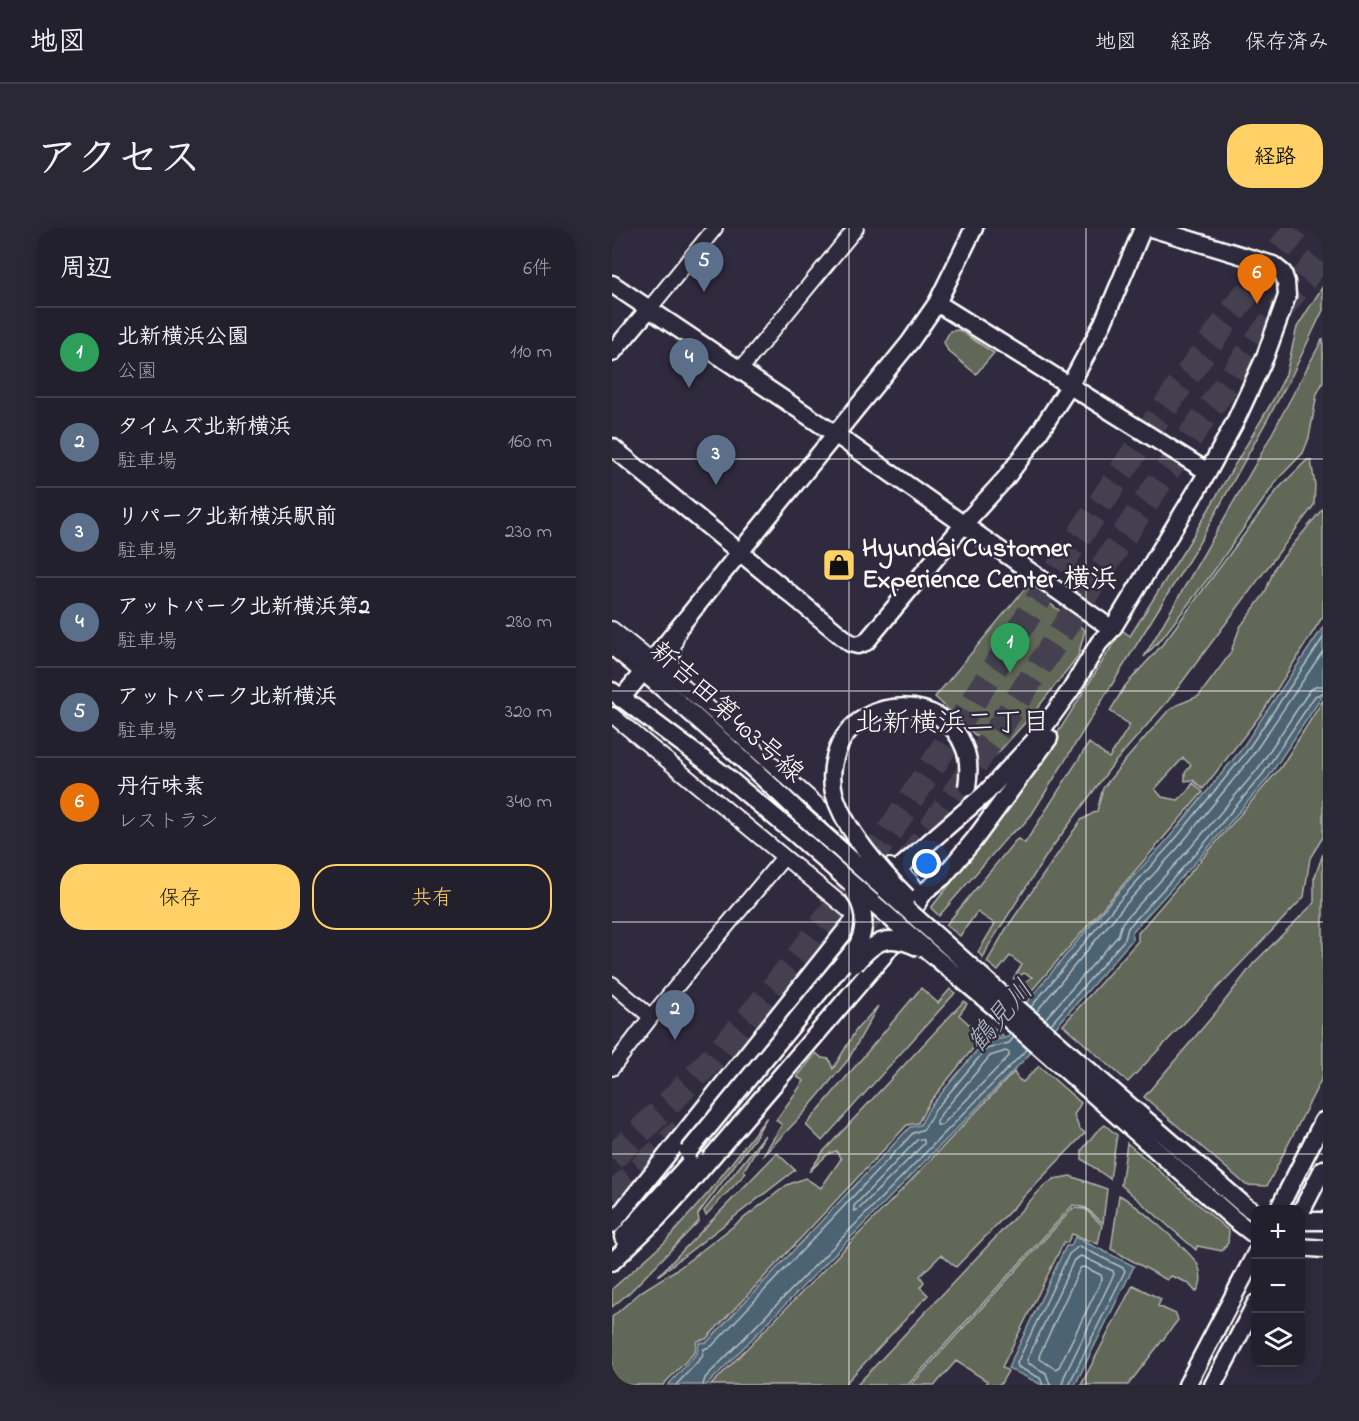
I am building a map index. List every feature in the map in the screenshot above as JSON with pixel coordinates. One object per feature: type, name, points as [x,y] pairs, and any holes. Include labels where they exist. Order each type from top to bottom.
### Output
[{"type":"street","points":[[612,353],[715,228]]},
{"type":"street","points":[[740,370],[856,228]]},
{"type":"street","points":[[615,700],[647,666],[910,342],[937,303],[974,228]]},
{"type":"street","points":[[612,447],[850,643],[858,645],[866,642],[964,524],[1006,478],[1035,439],[1070,385],[1103,323],[1143,228]]},
{"type":"street","points":[[614,1219],[897,870],[986,793],[1034,741],[1099,643],[1112,628],[1208,472],[1266,357],[1287,296],[1286,282],[1283,273],[1273,265],[1151,228]]},
{"type":"street","points":[[612,284],[835,434],[1112,628]]},
{"type":"street","points":[[937,303],[1208,472]]},
{"type":"street","points":[[677,682],[672,670],[672,658],[677,636],[684,620]]},
{"type":"street","points":[[612,1262],[658,1218],[687,1186],[884,955],[925,891],[943,877],[974,840],[1042,747],[1106,646],[1112,628]]},
{"type":"street","points":[[612,629],[647,666],[677,682],[714,712],[872,853],[909,878],[914,884],[918,905]]},
{"type":"street","name":"新吉田第403号線","points":[[612,646],[647,666],[805,818],[1250,1210]]},
{"type":"street","name":"新吉田第403号線","points":[[615,700],[723,774],[793,832],[998,1010],[1235,1221],[1251,1232]]},
{"type":"street","points":[[936,834],[959,805],[967,788],[968,762],[959,737],[940,719],[918,708],[892,707],[865,716],[843,737],[836,753],[832,770],[835,794],[852,829],[879,865],[924,913],[940,938]]},
{"type":"street","points":[[612,716],[857,917]]},
{"type":"street","points":[[612,1068],[651,1017],[784,857]]},
{"type":"street","points":[[612,1248],[660,1198],[692,1154],[858,945],[863,934],[863,912],[856,893],[846,879]]},
{"type":"street","points":[[612,1238],[692,1154],[874,943],[892,939],[912,944],[929,952]]},
{"type":"street","points":[[612,984],[651,1017]]},
{"type":"street","points":[[1280,1205],[1323,1121]]},
{"type":"street","points":[[1304,1205],[1323,1169]]},
{"type":"street","points":[[1305,1221],[1323,1221]]},
{"type":"street","points":[[1305,1247],[1323,1249]]},
{"type":"street","points":[[1187,1385],[1253,1259]]},
{"type":"street","points":[[1213,1385],[1251,1313]]},
{"type":"green space","points":[[1323,286],[1323,310],[1292,375],[1198,545],[1032,814],[1021,827],[1010,834],[939,916],[931,908],[1014,803],[1122,630],[1130,636],[1190,541],[1273,400],[1286,374],[1297,327]]},
{"type":"green space","points":[[959,330],[994,353],[976,374],[948,351],[944,342],[950,331]]},
{"type":"green space","points":[[1323,338],[1323,382],[1317,394],[1309,438],[1303,453],[1278,479],[1213,572],[1163,637],[1144,657],[1259,458]]},
{"type":"green space","points":[[1307,460],[1311,460],[1315,485],[1314,505],[1168,701],[1114,763],[1048,853],[983,958],[978,952],[995,924],[977,912],[960,936],[946,925],[1015,841],[1018,839],[1025,843],[1089,743],[1109,758],[1130,725],[1110,711],[1125,686],[1162,645],[1278,489]]},
{"type":"green space","points":[[1323,508],[1323,616],[1262,713],[1203,789],[1193,780],[1185,781],[1185,773],[1191,765],[1183,758],[1155,789],[1162,797],[1178,800],[1193,783],[1203,792],[1028,995],[1018,987],[1032,977],[1024,973],[1013,979],[1022,965],[1010,956],[998,971],[987,962],[1006,929],[1081,820],[1097,811],[1103,788],[1122,764],[1167,712],[1199,696],[1230,654],[1240,627],[1265,593],[1275,567]]},
{"type":"green space","points":[[1027,586],[1085,630],[1078,656],[1032,715],[996,755],[935,697]]},
{"type":"green space","points":[[1323,700],[1323,837],[1310,858],[1304,897],[1128,1082],[1063,1025],[1138,941],[1138,933],[1281,767]]},
{"type":"green space","points":[[1323,854],[1323,1076],[1267,1186],[1246,1185],[1144,1097],[1217,1011],[1253,964],[1314,903],[1314,879]]},
{"type":"green space","points":[[921,988],[938,1003],[950,989],[955,993],[822,1141],[806,1125]]},
{"type":"green space","points":[[964,1001],[967,1004],[959,1015],[979,1033],[989,1024],[1003,1036],[979,1041],[929,1103],[918,1123],[907,1125],[706,1339],[697,1341],[695,1352],[663,1385],[612,1385],[612,1317],[642,1291],[679,1268],[787,1185],[805,1178],[821,1188],[841,1159],[836,1151],[828,1154],[809,1172],[822,1153]]},
{"type":"green space","points":[[878,1006],[848,1060],[803,1114],[762,1157],[782,1125],[776,1120],[804,1081],[797,1077],[816,1053],[822,1058],[829,1059],[833,1069],[856,1030]]},
{"type":"green space","points":[[1039,1066],[1081,1103],[1074,1115],[1079,1128],[1085,1133],[956,1267],[941,1255],[920,1276],[924,1282],[920,1287],[928,1295],[844,1385],[711,1385],[1014,1072],[1023,1082]]},
{"type":"green space","points":[[767,1117],[754,1139],[698,1214],[699,1221],[630,1292],[612,1307],[612,1289],[665,1242],[709,1192]]},
{"type":"green space","points":[[1105,1125],[1117,1135],[1110,1179],[1082,1159],[1082,1150],[1096,1132]]},
{"type":"green space","points":[[765,1135],[744,1170],[746,1173],[706,1215],[704,1211]]},
{"type":"green space","points":[[1127,1143],[1229,1231],[1228,1243],[1222,1251],[1197,1246],[1196,1250],[1121,1185]]},
{"type":"green space","points":[[777,1153],[795,1170],[658,1276]]},
{"type":"green space","points":[[1070,1176],[1107,1189],[1103,1223],[1086,1208],[1073,1205],[908,1385],[857,1385],[1044,1186],[1054,1179]]},
{"type":"green space","points":[[1119,1195],[1174,1239],[1198,1265],[1201,1276],[1196,1292],[1188,1283],[1171,1276],[1167,1280],[1111,1249]]},
{"type":"green space","points":[[1073,1208],[1085,1209],[1102,1225],[1098,1244],[1072,1234],[1067,1243],[1064,1242],[1002,1367],[1008,1371],[1000,1385],[985,1385],[987,1381],[956,1361],[935,1385],[911,1385]]},
{"type":"green space","points":[[1133,1285],[1161,1299],[1158,1306],[1176,1314],[1178,1320],[1128,1385],[1081,1385]]},
{"type":"water","points":[[1323,627],[1323,695],[1268,778],[1132,932],[1132,940],[1056,1027],[707,1385],[668,1385],[697,1353],[699,1343],[707,1342],[910,1127],[920,1125],[930,1107],[983,1043],[1008,1037],[1027,1002],[1115,896],[1167,840],[1240,751]]},
{"type":"water","points":[[1075,1237],[1134,1266],[1075,1385],[1042,1385],[1008,1368],[1066,1246],[1071,1246]]},
{"type":"tunnel","points":[[612,1158],[727,1043],[772,990],[829,916],[897,821],[1095,512],[1173,396],[1254,283],[1297,228]]},
{"type":"tunnel","points":[[909,861],[1206,413],[1323,254]]},
{"type":"tunnel","points":[[760,1049],[814,987],[873,913]]},
{"type":"tunnel","points":[[612,1196],[681,1131]]},
{"type":"place","name":"アットパーク北新横浜","points":[[704,292]]},
{"type":"place","name":"丹行味素","points":[[1257,304]]},
{"type":"place","name":"アットパーク北新横浜第2","points":[[689,388]]},
{"type":"place","name":"リパーク北新横浜駅前","points":[[716,485]]},
{"type":"place","name":"Hyundai Customer Experience Center 横浜","points":[[839,565]]},
{"type":"place","name":"北新横浜公園","points":[[1010,673]]},
{"type":"place","name":"タイムズ北新横浜","points":[[675,1040]]},
{"type":"district","name":"北新横浜二丁目","points":[[952,724]]},
{"type":"water label","name":"鶴見川","points":[[1002,1017]]}]
